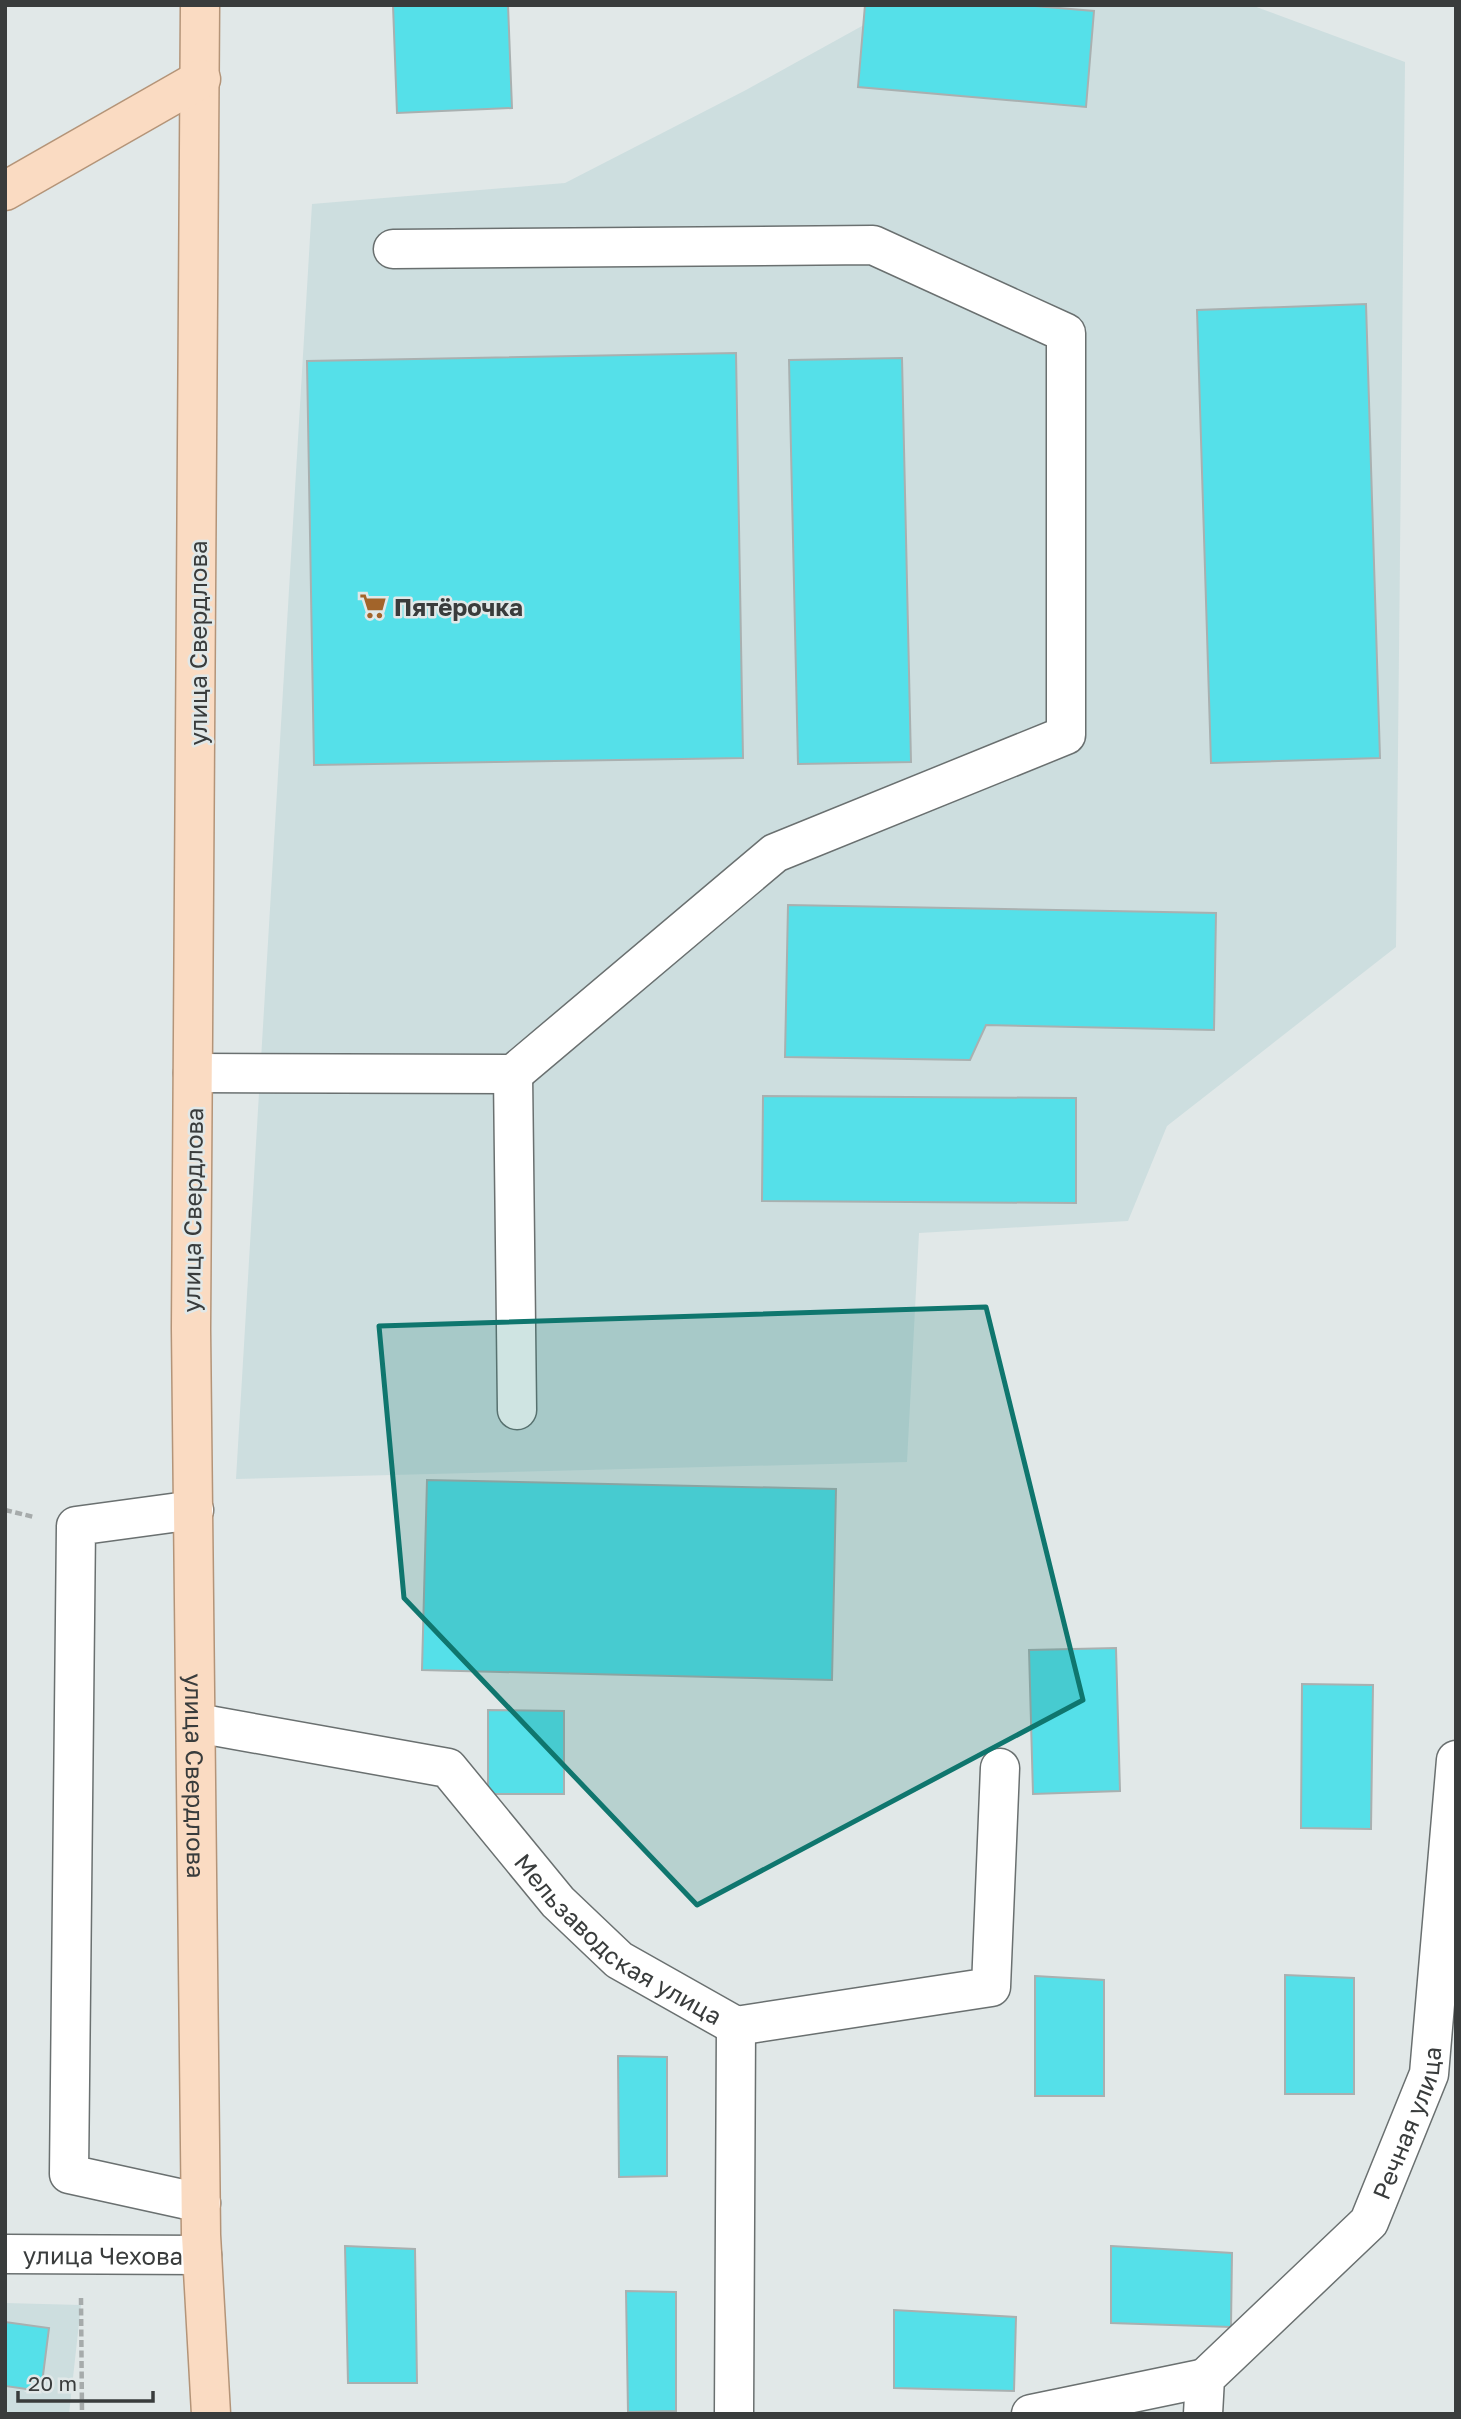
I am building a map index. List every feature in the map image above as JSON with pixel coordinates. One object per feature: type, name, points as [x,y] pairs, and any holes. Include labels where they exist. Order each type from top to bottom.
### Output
[{"type":"main road","name":"улица Свердлова","points":[[201,5],[191,1329],[201,2203],[211,2414]]},
{"type":"main road","points":[[5,191],[201,79]]},
{"type":"street","points":[[193,1073],[513,1074],[775,853],[1066,735],[1066,333],[873,245],[393,249]]},
{"type":"street","points":[[513,1074],[517,1410]]},
{"type":"street","points":[[194,1510],[76,1526],[69,2174],[201,2203]]},
{"type":"street","name":"Мельзаводская улица","points":[[197,1723],[448,1768],[558,1902],[619,1960],[736,2026],[992,1987],[1000,1768]]},
{"type":"street","name":"Речная улица","points":[[1204,2396],[1369,2222],[1424,2087],[1429,2074],[1456,1760]]},
{"type":"street","points":[[734,2414],[736,2026]]},
{"type":"street","name":"улица Чехова","points":[[5,2254],[202,2255]]},
{"type":"street","points":[[1031,2414],[1204,2396]]},
{"type":"path","points":[[81,2255],[82,2414]]},
{"type":"highlighted area","points":[[986,1307],[1083,1700],[697,1905],[404,1598],[379,1326]]},
{"type":"shaded area","points":[[900,5],[1251,5],[1405,62],[1396,947],[1167,1126],[1128,1221],[919,1233],[907,1462],[236,1479],[312,204],[565,183],[746,90]]},
{"type":"shaded area","points":[[5,2303],[81,2305],[69,2414],[5,2414]]},
{"type":"building","points":[[393,5],[508,5],[512,108],[397,113]]},
{"type":"building","points":[[865,5],[1023,5],[1094,11],[1086,107],[858,87]]},
{"type":"building","points":[[1366,304],[1380,758],[1211,763],[1197,310]]},
{"type":"building","points":[[736,353],[743,758],[314,765],[307,361]]},
{"type":"building","points":[[902,358],[911,762],[798,764],[789,360]]},
{"type":"building","points":[[788,905],[1216,913],[1214,1030],[986,1025],[970,1060],[785,1057]]},
{"type":"building","points":[[763,1096],[1076,1098],[1076,1203],[762,1201]]},
{"type":"building","points":[[427,1480],[836,1489],[832,1680],[422,1670]]},
{"type":"building","points":[[1116,1648],[1120,1791],[1033,1794],[1029,1650]]},
{"type":"building","points":[[1302,1684],[1373,1685],[1371,1829],[1301,1828]]},
{"type":"building","points":[[488,1710],[564,1711],[564,1794],[488,1794]]},
{"type":"building","points":[[1285,1975],[1354,1978],[1354,2094],[1285,2094]]},
{"type":"building","points":[[1035,1976],[1104,1980],[1104,2096],[1035,2096]]},
{"type":"building","points":[[618,2056],[667,2057],[667,2176],[619,2177]]},
{"type":"building","points":[[345,2246],[415,2249],[417,2383],[348,2383]]},
{"type":"building","points":[[1111,2246],[1232,2253],[1231,2327],[1111,2323]]},
{"type":"building","points":[[626,2291],[676,2292],[676,2411],[628,2412]]},
{"type":"building","points":[[894,2310],[1016,2317],[1014,2391],[894,2388]]},
{"type":"building","points":[[5,2322],[49,2328],[41,2391],[5,2386]]},
{"type":"place","name":"Пятёрочка","points":[[373,606]]}]
